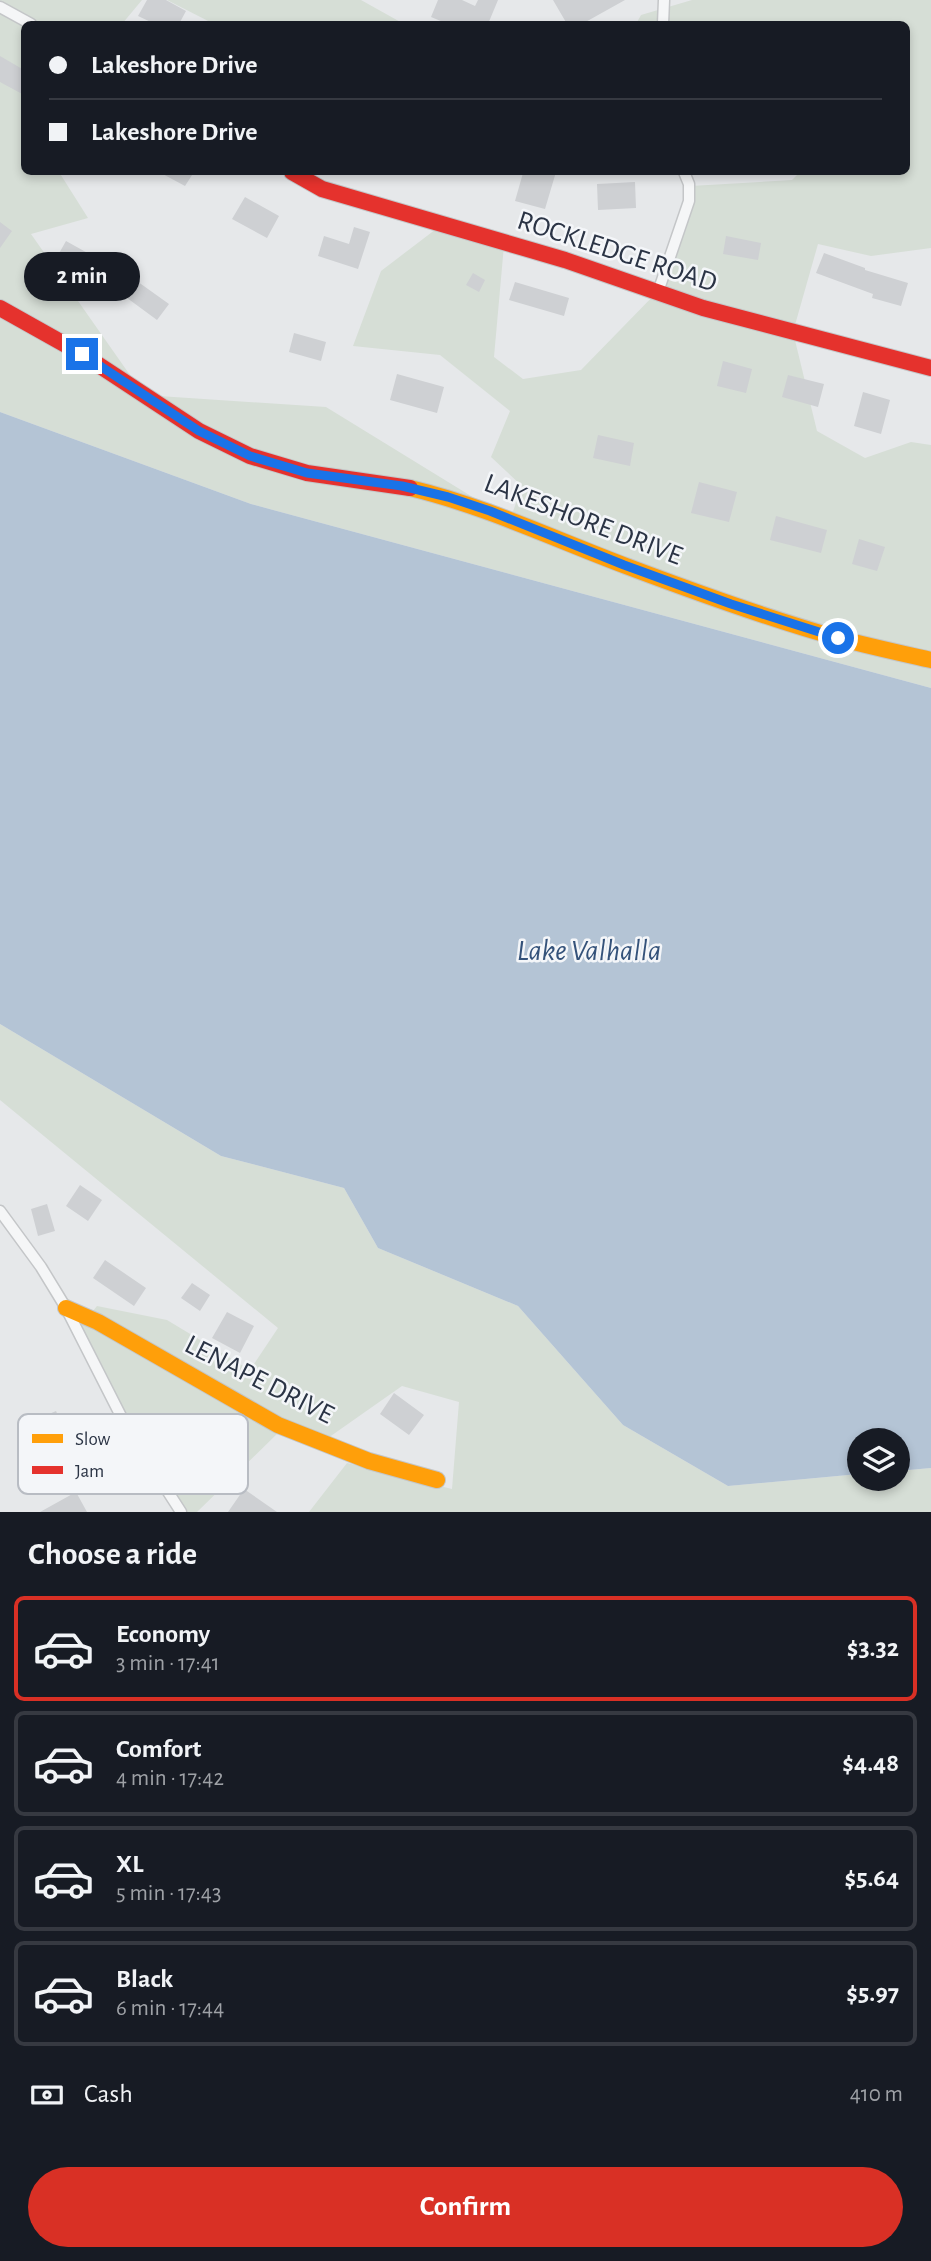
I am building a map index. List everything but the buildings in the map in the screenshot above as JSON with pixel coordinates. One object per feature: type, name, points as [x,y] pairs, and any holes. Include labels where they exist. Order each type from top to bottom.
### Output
[{"type":"street","points":[[663,21],[664,0]]},
{"type":"street","points":[[0,7],[26,21]]},
{"type":"street","name":"ROCKLEDGE ROAD","points":[[298,175],[322,188],[382,208],[565,260],[703,308],[931,368]]},
{"type":"street","points":[[658,292],[689,201],[690,184],[686,175]]},
{"type":"street","name":"LAKESHORE DRIVE","points":[[0,308],[82,354],[199,431],[250,456],[307,473],[402,486],[448,497],[731,604],[838,638],[931,660]]},
{"type":"street","points":[[0,1211],[41,1266],[66,1308],[120,1414]]},
{"type":"street","name":"LENAPE DRIVE","points":[[66,1308],[98,1322],[278,1425],[369,1461],[437,1480]]},
{"type":"street","points":[[169,1494],[181,1512]]},
{"type":"shaded area","points":[[0,0],[142,0],[124,21],[21,21],[21,175],[61,175],[88,218],[31,234],[144,395],[326,407],[510,520],[522,486],[491,457],[510,411],[440,355],[353,346],[381,271],[440,226],[504,245],[494,357],[523,379],[581,370],[659,290],[691,186],[792,180],[797,175],[910,175],[910,21],[638,21],[641,15],[692,0],[931,0],[931,248],[871,256],[818,244],[793,332],[817,431],[865,458],[911,442],[931,445],[931,688],[251,504],[0,412]]},
{"type":"shaded area","points":[[167,0],[361,0],[399,21],[208,21]]},
{"type":"shaded area","points":[[0,1024],[221,1156],[344,1188],[378,1248],[518,1306],[623,1425],[728,1486],[847,1475],[847,1491],[910,1491],[910,1470],[931,1468],[931,1512],[309,1512],[347,1463],[452,1489],[459,1402],[402,1386],[318,1445],[278,1433],[248,1462],[248,1414],[124,1414],[76,1332],[97,1306],[167,1320],[250,1370],[278,1328],[0,1100]]},
{"type":"shaded area","points":[[170,1494],[215,1494],[197,1512],[181,1512]]},
{"type":"water","name":"Lake Valhalla","points":[[0,412],[251,504],[931,688],[931,1468],[910,1470],[910,1428],[847,1428],[847,1475],[728,1486],[623,1425],[518,1306],[378,1248],[344,1188],[221,1156],[0,1024]]},
{"type":"traffic: slow","points":[[410,488],[492,513],[626,566],[757,613],[838,638],[931,660]]},
{"type":"traffic: slow","points":[[66,1308],[98,1322],[278,1425],[369,1461],[437,1480]]},
{"type":"traffic: jam","points":[[297,175],[322,189],[565,260],[703,308],[931,368]]},
{"type":"traffic: jam","points":[[0,308],[82,354],[199,431],[250,456],[307,473],[410,488]]},
{"type":"route","points":[[82,354],[199,431],[250,456],[307,473],[402,486],[448,497],[731,604],[838,638]]}]
